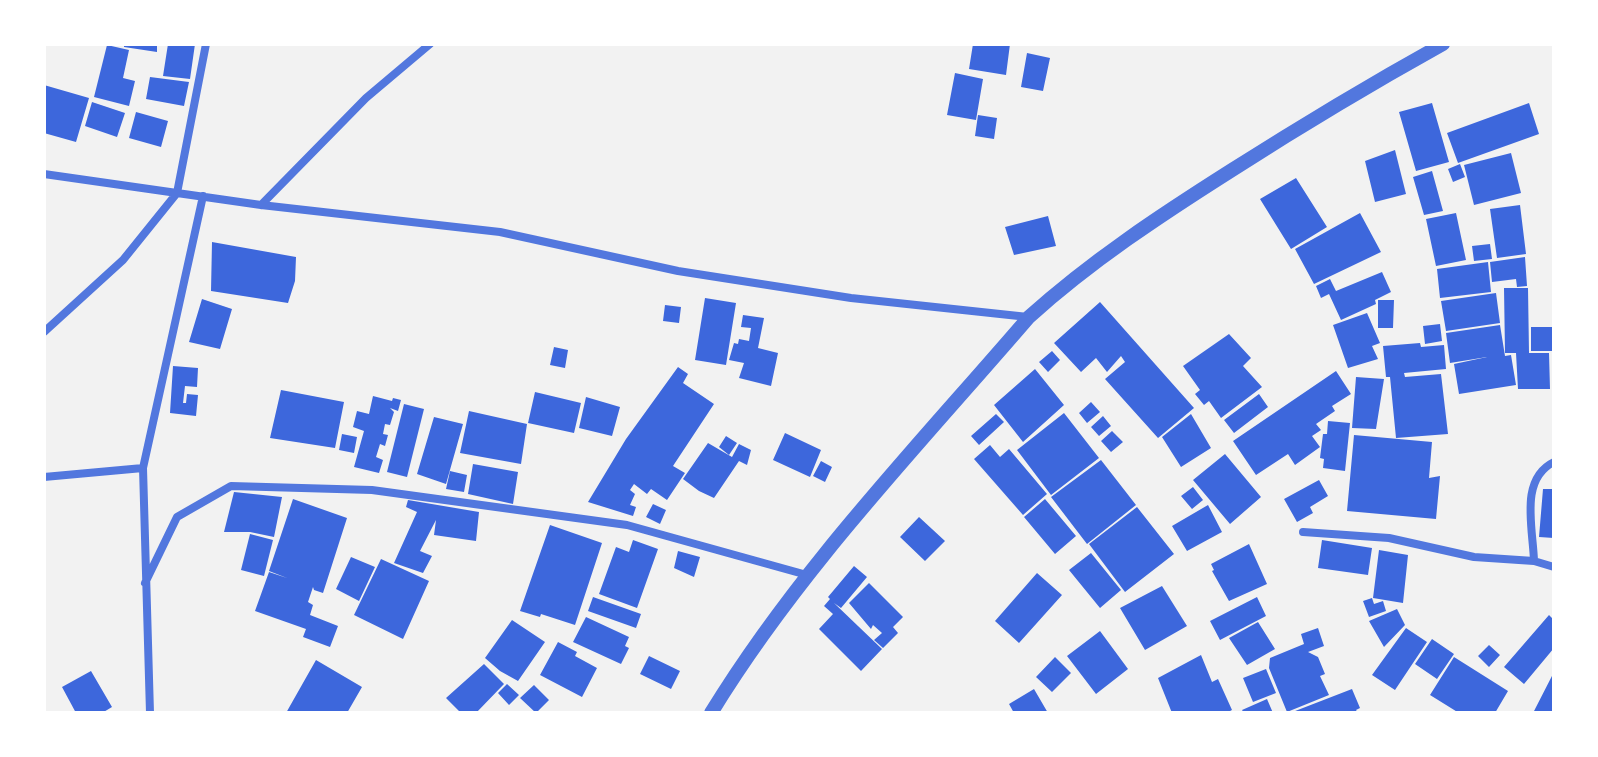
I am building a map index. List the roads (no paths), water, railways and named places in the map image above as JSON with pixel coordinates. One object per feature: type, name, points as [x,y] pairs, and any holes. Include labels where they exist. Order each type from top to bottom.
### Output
[{"type":"street","points":[[44,332],[123,260],[177,193],[206,44]]},
{"type":"street","points":[[261,205],[366,98],[430,44]]},
{"type":"street","points":[[711,713],[743,661],[807,575],[1029,317],[1070,280],[1188,198],[1348,97],[1443,44]]},
{"type":"street","points":[[44,174],[261,205],[500,232],[678,271],[851,298],[1029,317]]},
{"type":"street","points":[[150,713],[143,468],[203,196]]},
{"type":"street","points":[[1534,561],[1531,492],[1535,476],[1554,462]]},
{"type":"street","points":[[44,477],[143,468]]},
{"type":"street","points":[[145,583],[177,517],[231,486],[372,490],[627,525],[807,575]]},
{"type":"street","points":[[1303,532],[1389,538],[1474,557],[1534,561],[1554,567]]}]
